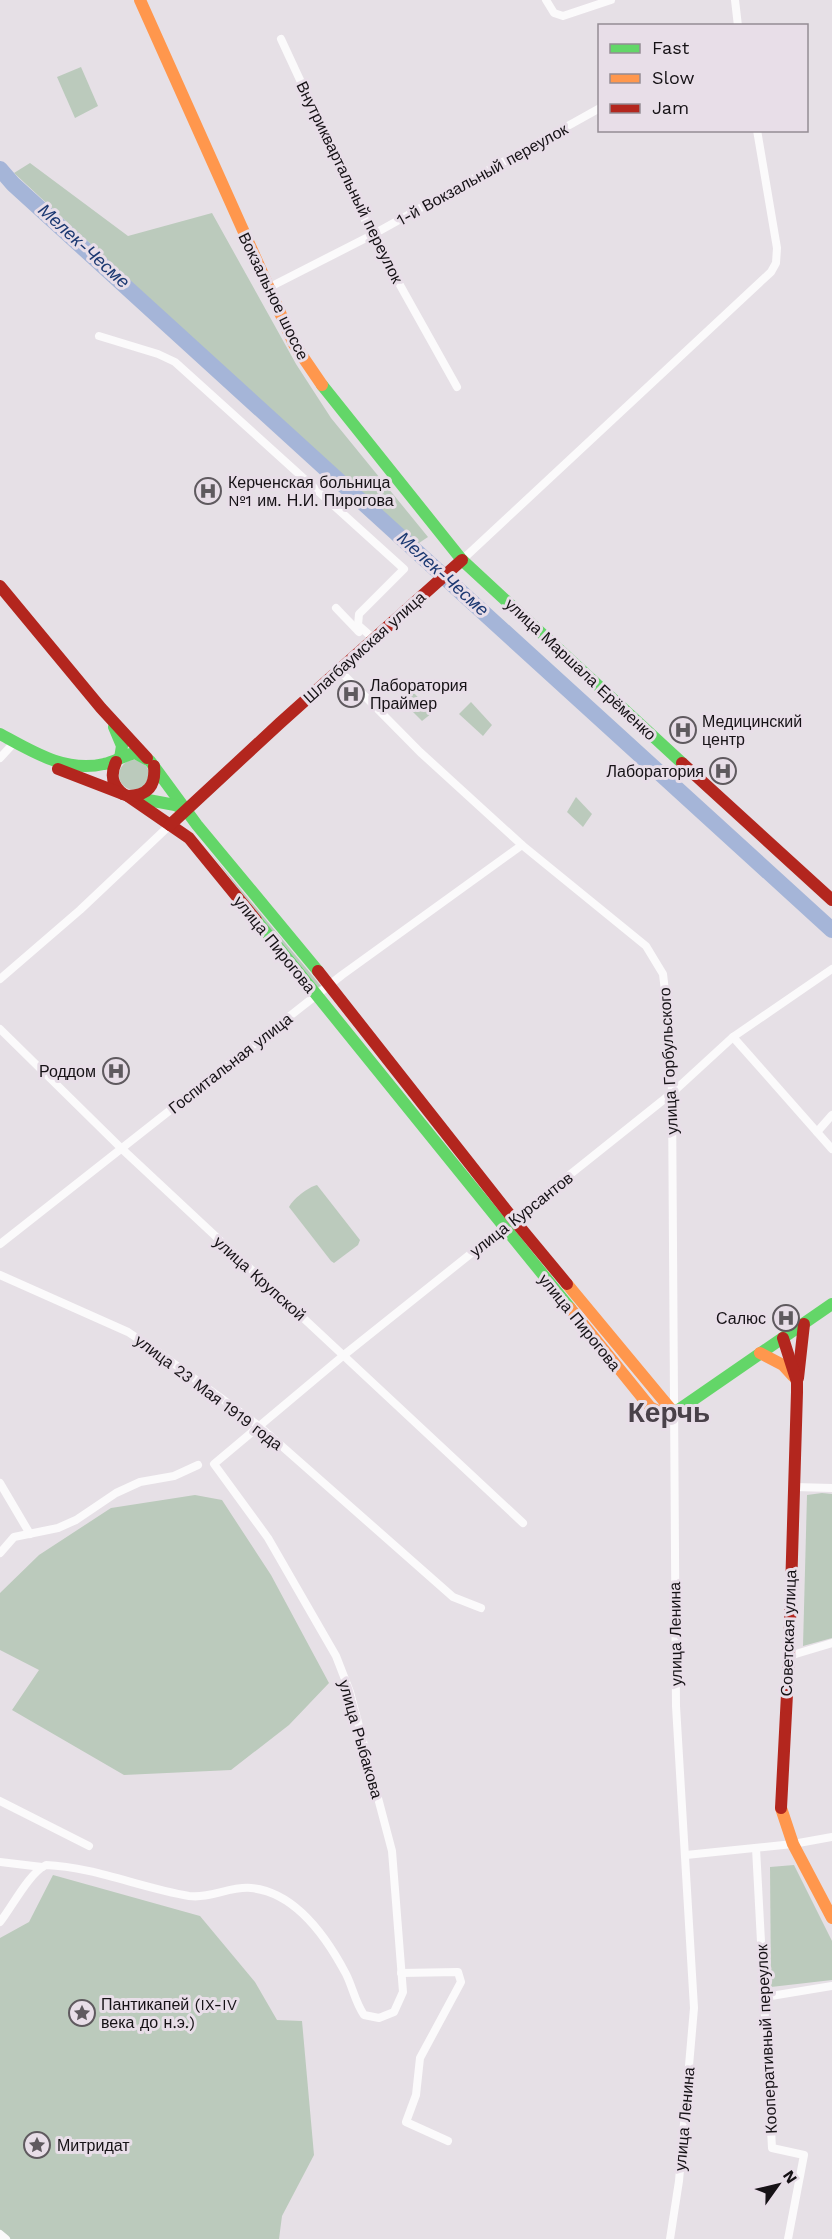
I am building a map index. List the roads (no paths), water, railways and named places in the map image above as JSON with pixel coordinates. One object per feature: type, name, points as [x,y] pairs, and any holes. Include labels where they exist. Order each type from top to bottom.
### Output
[{"type":"main road","name":"Вокзальное шоссе","points":[[141,0],[294,344],[318,381],[458,563]]},
{"type":"main road","name":"Шлагбаумская улица","points":[[170,825],[458,563]]},
{"type":"main road","name":"улица Маршала Ерёменко","points":[[458,563],[832,900]]},
{"type":"main road","points":[[0,586],[101,708],[120,738],[122,746],[118,760],[113,768],[112,781],[119,791],[126,795],[137,796],[149,790],[155,780],[152,763],[136,753],[129,753],[118,760],[62,768]]},
{"type":"main road","name":"улица Пирогова","points":[[101,708],[152,763],[186,810],[329,985],[514,1220],[674,1413]]},
{"type":"main road","points":[[0,734],[9,743],[126,795],[175,805],[186,810]]},
{"type":"main road","name":"улица Пирогова","points":[[126,795],[189,838],[650,1407],[660,1412],[674,1413]]},
{"type":"main road","points":[[674,1413],[832,1304]]},
{"type":"main road","points":[[797,1382],[804,1324]]},
{"type":"main road","name":"Советская улица","points":[[783,1338],[797,1382],[789,1656],[781,1812],[793,1844],[832,1918]]},
{"type":"main road","points":[[760,1353],[783,1365],[797,1382]]},
{"type":"street","points":[[546,0],[554,13],[562,16],[611,0]]},
{"type":"street","points":[[735,0],[738,24]]},
{"type":"street","name":"Внутриквартальный переулок","points":[[281,39],[372,236],[457,387]]},
{"type":"street","name":"1-й Вокзальный переулок","points":[[268,288],[372,236],[598,109]]},
{"type":"street","name":"Шлагбаумская улица","points":[[458,563],[771,272],[776,263],[777,248],[757,132]]},
{"type":"street","points":[[99,336],[158,354],[174,362],[404,568],[359,614],[357,627]]},
{"type":"street","points":[[336,608],[372,641]]},
{"type":"street","name":"улица Горбульского","points":[[339,670],[420,752],[522,845],[646,946],[663,974],[669,1025],[672,1094],[674,1413]]},
{"type":"street","points":[[0,758],[9,743]]},
{"type":"street","name":"Шлагбаумская улица","points":[[0,980],[80,910],[170,825]]},
{"type":"street","name":"Госпитальная улица","points":[[0,1244],[329,985],[522,845]]},
{"type":"street","name":"улица Курсантов","points":[[214,1464],[344,1355],[672,1094],[733,1037],[832,969]]},
{"type":"street","name":"улица Крупской","points":[[0,1029],[121,1148],[523,1523]]},
{"type":"street","points":[[733,1037],[832,1149]]},
{"type":"street","points":[[817,1132],[832,1115]]},
{"type":"street","name":"улица 23 Мая 1919 года","points":[[0,1275],[128,1332],[259,1426],[453,1597],[481,1608]]},
{"type":"street","name":"улица Ленина","points":[[670,2239],[678,2181],[694,2008],[676,1706],[674,1413]]},
{"type":"street","name":"улица Рыбакова","points":[[42,1867],[52,1865],[188,1896],[198,1897],[242,1887],[257,1888],[273,1893],[288,1902],[322,1936],[346,1975],[358,2007],[364,2015],[379,2018],[394,2012],[403,1992],[392,1851],[350,1692],[336,1656],[268,1538],[214,1464]]},
{"type":"street","points":[[0,1553],[14,1537],[58,1528],[76,1520],[116,1494],[140,1482],[174,1476],[198,1465]]},
{"type":"street","points":[[0,1483],[30,1534]]},
{"type":"street","points":[[794,1487],[832,1488]]},
{"type":"street","points":[[789,1656],[832,1643]]},
{"type":"street","points":[[0,1801],[89,1845]]},
{"type":"street","points":[[686,1855],[793,1844],[832,1837]]},
{"type":"street","name":"Кооперативный переулок","points":[[756,1848],[772,2148],[804,2155],[788,2239]]},
{"type":"street","points":[[0,1862],[42,1867]]},
{"type":"street","points":[[0,1922],[42,1867]]},
{"type":"street","points":[[401,1973],[458,1972],[461,1982],[420,2058],[416,2095],[406,2122],[448,2140]]},
{"type":"street","points":[[765,1997],[832,1986]]},
{"type":"street","points":[[0,2234],[6,2239]]},
{"type":"waterway","name":"Мелек-Чесме","points":[[0,169],[13,184],[832,930]]},
{"type":"place","name":"Керченская больница №1 им. Н.И. Пирогова","points":[[208,491]]},
{"type":"place","name":"Лаборатория Праймер","points":[[351,694]]},
{"type":"place","name":"Медицинский центр","points":[[683,730]]},
{"type":"place","name":"Лаборатория","points":[[723,771]]},
{"type":"place","name":"Роддом","points":[[116,1071]]},
{"type":"place","name":"Салюс","points":[[786,1318]]},
{"type":"place","name":"Пантикапей (IX-IV века до н.э.)","points":[[82,2013]]},
{"type":"place","name":"Митридат","points":[[37,2145]]},
{"type":"district","name":"Керчь","points":[[669,1412]]}]
